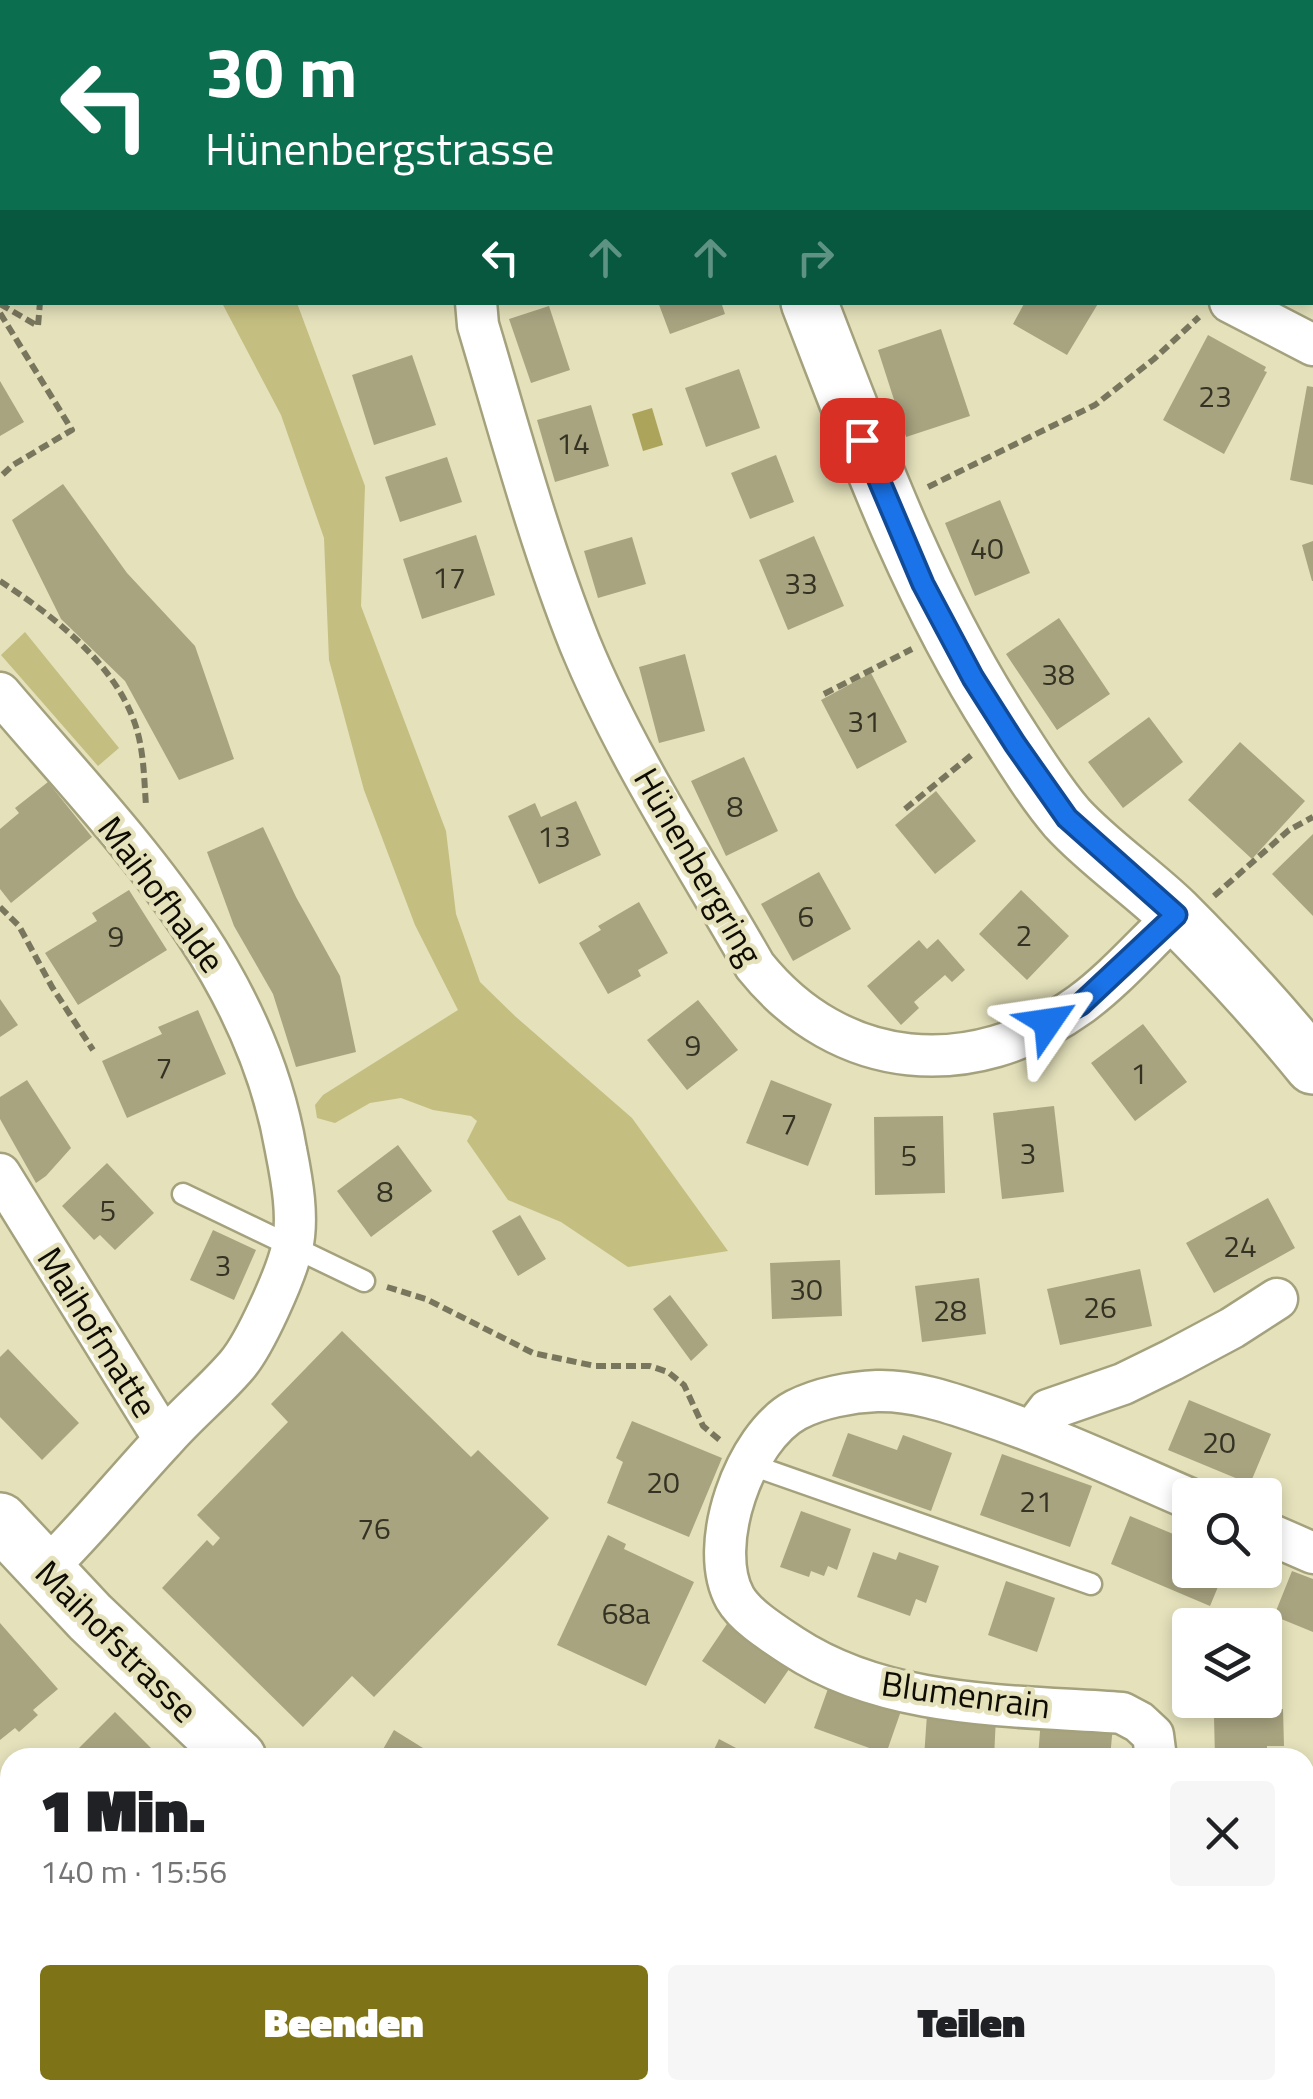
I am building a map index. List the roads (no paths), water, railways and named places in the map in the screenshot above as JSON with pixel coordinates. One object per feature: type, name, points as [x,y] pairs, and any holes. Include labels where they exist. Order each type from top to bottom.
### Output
[{"type":"street","name":"Hünenbergring","points":[[476,305],[478,325],[542,538],[581,646],[626,740],[754,966],[775,991],[833,1032],[886,1052],[950,1058],[1014,1041],[1081,1004],[1198,903]]},
{"type":"street","points":[[810,305],[888,504],[939,616],[1015,744],[1067,818],[1198,903],[1260,1000],[1313,1066]]},
{"type":"street","points":[[1216,308],[1313,345]]},
{"type":"street","name":"Maihofhalde","points":[[0,693],[176,899],[230,984],[257,1045],[285,1140],[293,1186],[293,1247],[240,1362],[45,1570]]},
{"type":"street","name":"Maihofmatte","points":[[0,1174],[164,1439]]},
{"type":"street","points":[[1032,1431],[1048,1410],[1123,1384],[1232,1328],[1277,1299]]},
{"type":"street","points":[[749,1464],[764,1439],[794,1411],[834,1397],[878,1391],[938,1399],[1032,1431],[1172,1491]]},
{"type":"street","name":"Blumenrain","points":[[749,1464],[726,1529],[728,1579],[736,1600],[794,1648],[851,1675],[902,1692],[1122,1713],[1154,1735],[1155,1748]]},
{"type":"street","name":"Maihofstrasse","points":[[0,1520],[160,1686],[227,1748]]},
{"type":"street","points":[[1282,1539],[1313,1553]]},
{"type":"lane","points":[[183,1194],[364,1281]]},
{"type":"lane","points":[[749,1464],[1091,1584]]}]
